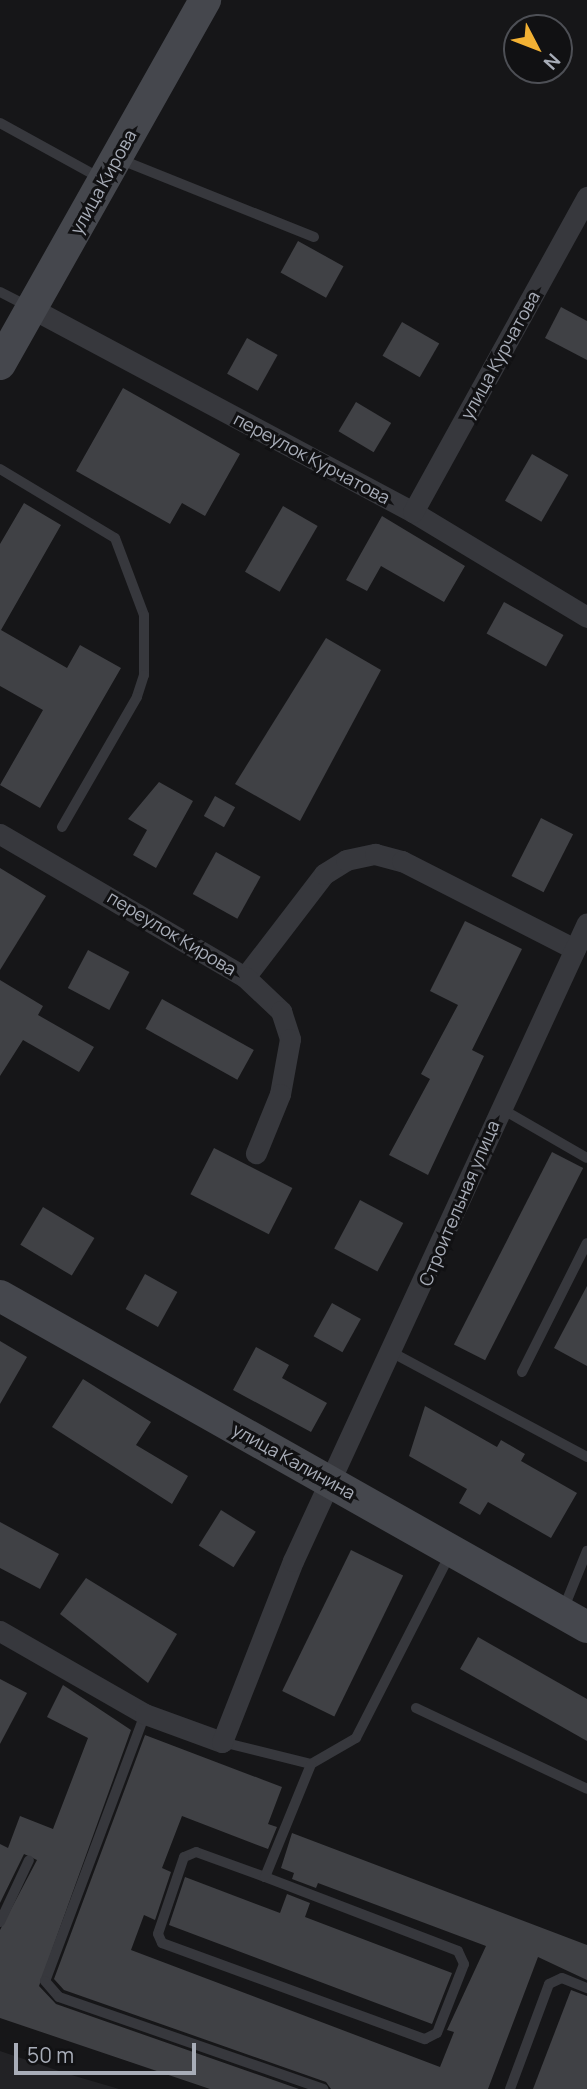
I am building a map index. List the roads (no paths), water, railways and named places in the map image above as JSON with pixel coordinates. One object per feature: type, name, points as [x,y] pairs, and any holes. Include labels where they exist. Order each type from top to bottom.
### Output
[{"type":"street","name":"улица Кирова","points":[[0,364],[205,0]]},
{"type":"street","name":"улица Курчатова","points":[[413,512],[587,197]]},
{"type":"street","name":"переулок Курчатова","points":[[31,308],[413,512],[587,617]]},
{"type":"street","name":"переулок Кирова","points":[[0,834],[245,977],[324,874],[346,860],[375,854],[402,861],[575,949]]},
{"type":"street","name":"Строительная улица","points":[[222,1742],[253,1651],[393,1353],[500,1108],[586,926]]},
{"type":"street","points":[[245,977],[281,1011],[290,1038],[280,1094],[256,1153]]},
{"type":"street","name":"улица Калинина","points":[[0,1296],[574,1619]]},
{"type":"street","points":[[0,1631],[145,1714],[222,1742]]},
{"type":"lane","points":[[0,122],[110,169],[314,237]]},
{"type":"lane","points":[[0,292],[31,308]]},
{"type":"lane","points":[[0,469],[115,538],[144,615],[144,676],[136,697],[62,827]]},
{"type":"lane","points":[[500,1108],[587,1158]]},
{"type":"lane","points":[[522,1372],[587,1243]]},
{"type":"lane","points":[[393,1353],[587,1457]]},
{"type":"lane","points":[[265,1877],[310,1764],[356,1738],[452,1550]]},
{"type":"lane","points":[[574,1619],[587,1551]]},
{"type":"lane","points":[[416,1708],[587,1789]]},
{"type":"lane","points":[[145,1714],[45,1981],[59,1997],[323,2089]]},
{"type":"lane","points":[[222,1742],[310,1764]]},
{"type":"lane","points":[[196,1852],[265,1877],[458,1951],[464,1964],[437,2033],[425,2039],[162,1943],[158,1934],[184,1857],[196,1852]]},
{"type":"lane","points":[[0,1922],[29,1860]]},
{"type":"lane","points":[[510,2089],[549,1984],[562,1978],[587,1988]]}]
